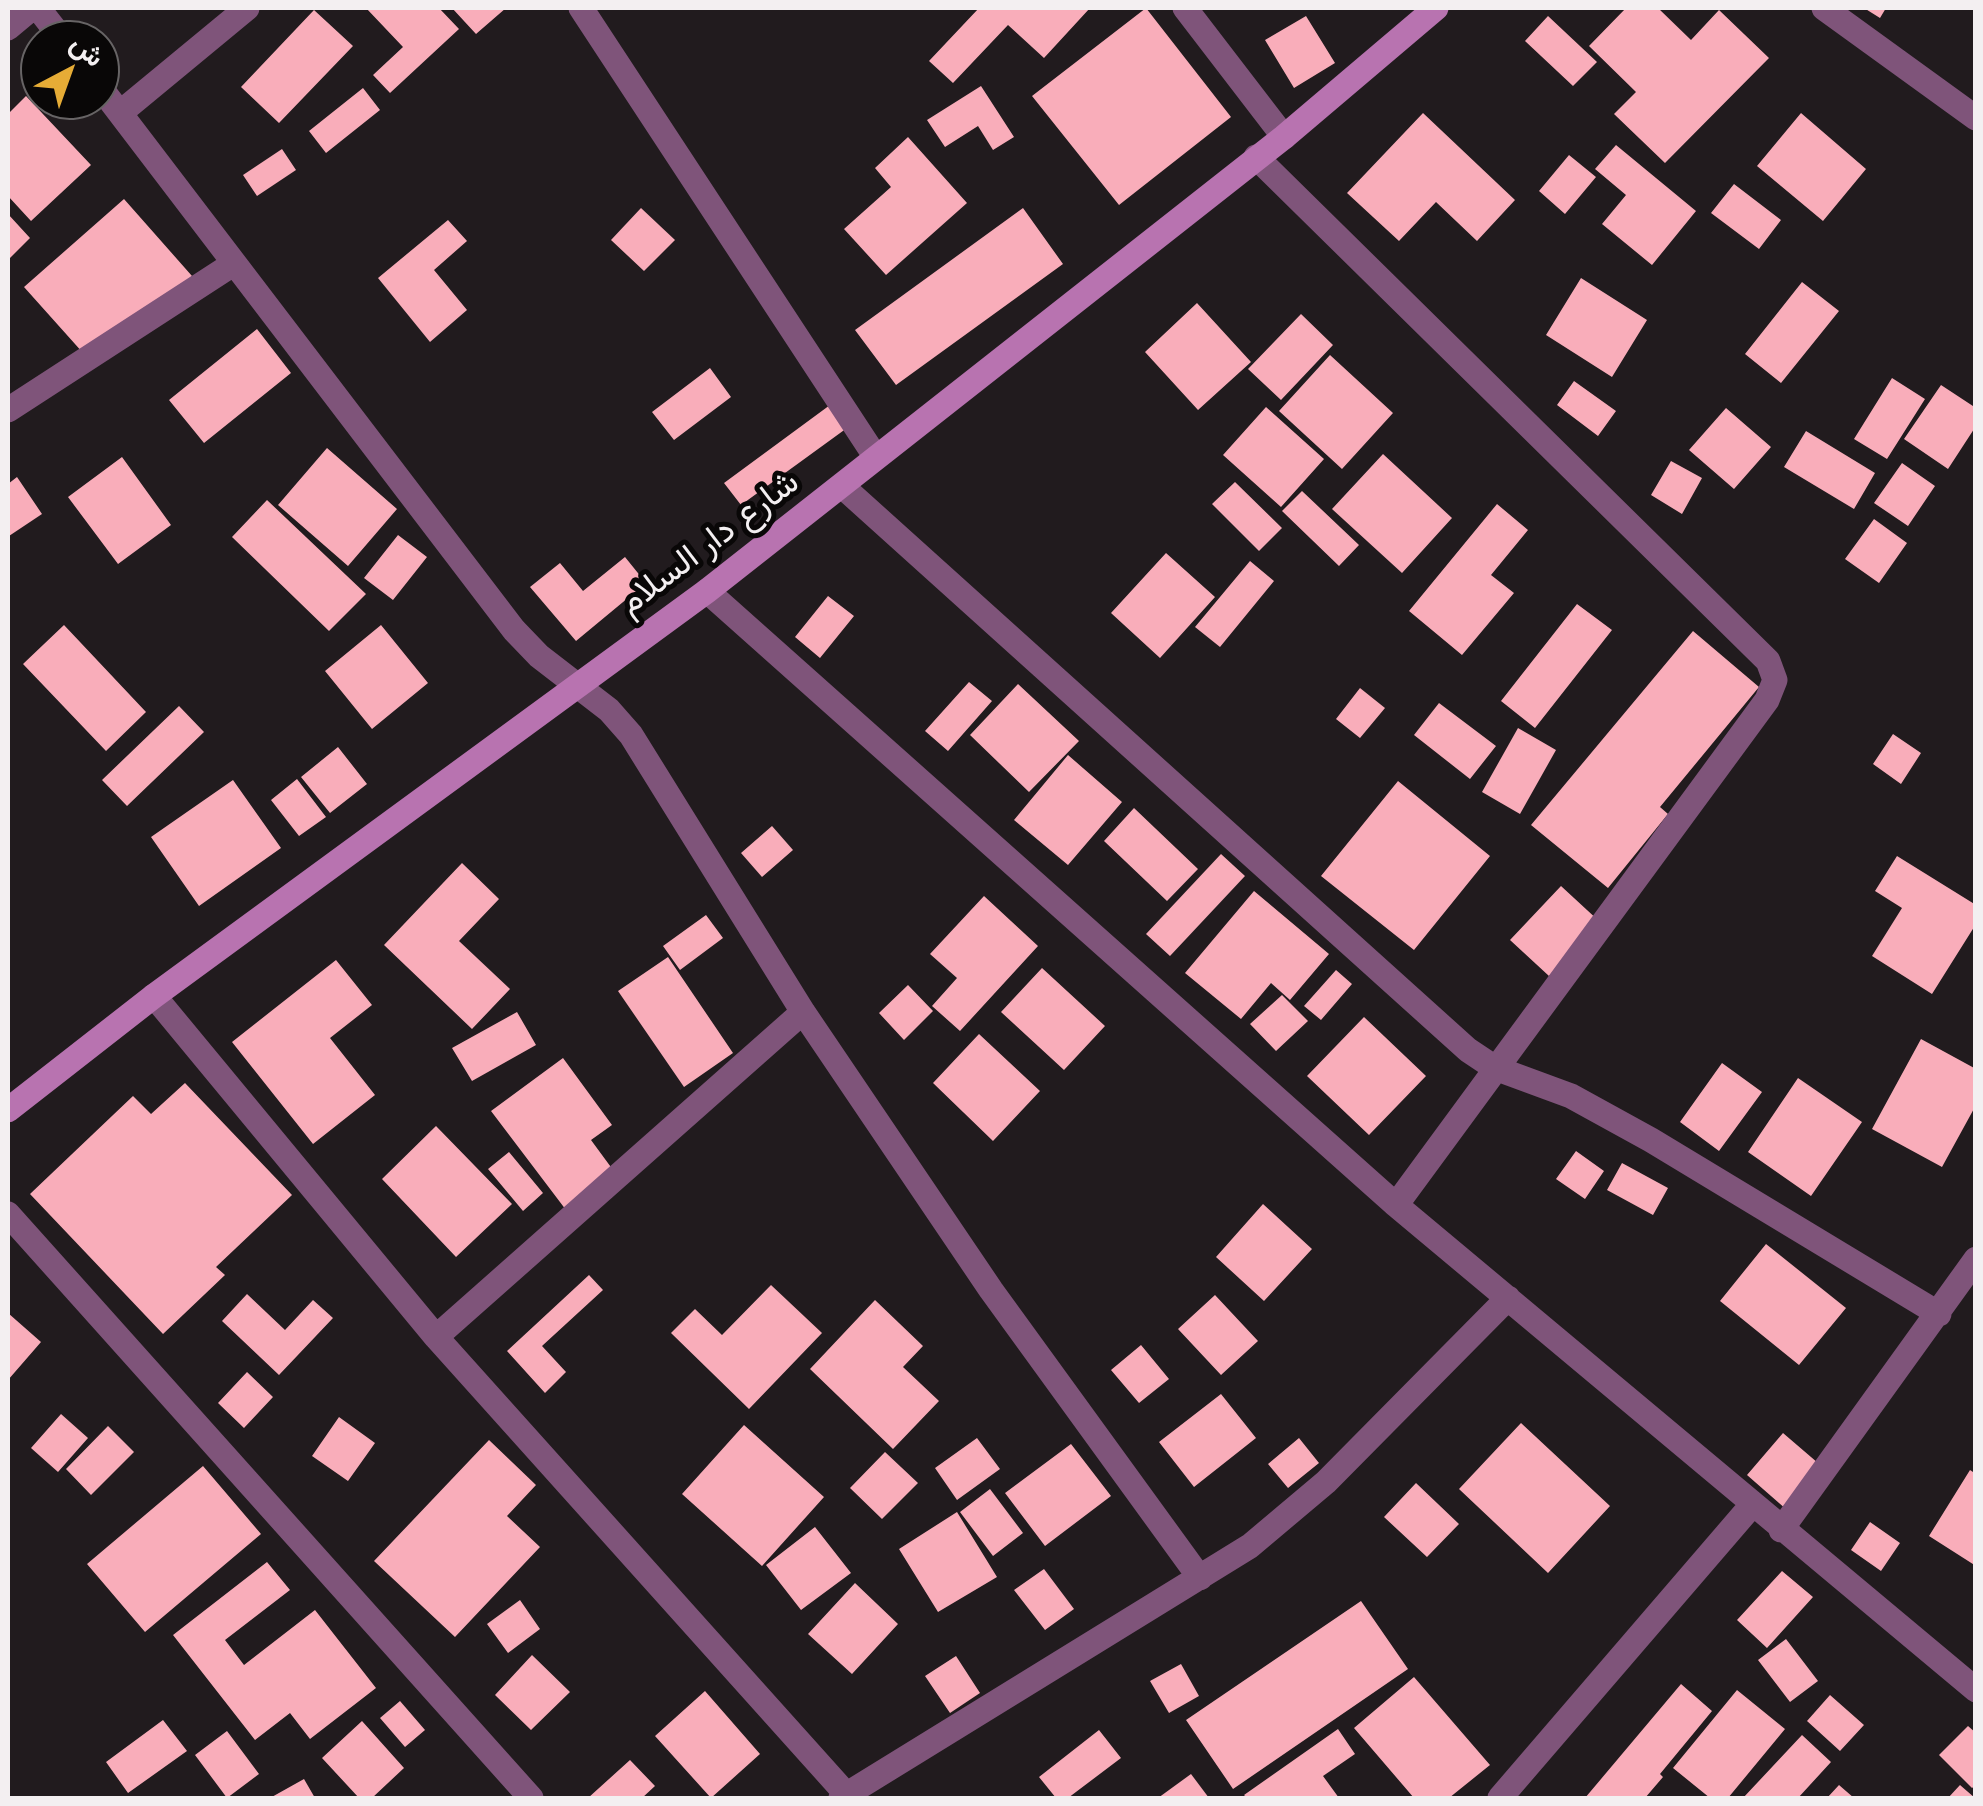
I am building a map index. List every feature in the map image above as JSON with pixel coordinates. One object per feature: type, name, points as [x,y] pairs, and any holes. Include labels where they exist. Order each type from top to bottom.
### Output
[{"type":"street","points":[[8,28],[35,8]]},
{"type":"street","points":[[247,8],[120,113],[514,630],[539,656],[609,710],[631,735],[803,1012],[991,1290],[1200,1578]]},
{"type":"street","points":[[581,8],[875,456]]},
{"type":"street","points":[[1185,8],[1284,137]]},
{"type":"street","name":"شارع دار السلام","points":[[8,1110],[154,996],[707,591],[1284,137],[1436,8]]},
{"type":"street","points":[[1824,8],[1976,118]]},
{"type":"street","points":[[1256,157],[1768,660],[1775,680],[1766,700],[1396,1205]]},
{"type":"street","points":[[8,410],[233,264]]},
{"type":"street","points":[[842,486],[1468,1050],[1495,1068],[1570,1096],[1651,1140],[1939,1314]]},
{"type":"street","points":[[707,591],[1396,1205],[1976,1690]]},
{"type":"street","points":[[154,996],[436,1337],[844,1797],[1200,1578],[1291,1514],[1508,1298]]},
{"type":"street","points":[[436,1337],[803,1012]]},
{"type":"street","points":[[8,1214],[532,1798]]},
{"type":"street","points":[[1781,1530],[1976,1259]]},
{"type":"street","points":[[1500,1798],[1752,1505]]},
{"type":"building","points":[[366,8],[439,8],[459,29],[390,93],[373,75],[403,47]]},
{"type":"building","points":[[452,8],[506,8],[476,34]]},
{"type":"building","points":[[979,8],[1090,8],[1044,58],[1008,25],[953,83],[929,61]]},
{"type":"building","points":[[1146,8],[1231,117],[1119,205],[1032,96]]},
{"type":"building","points":[[1626,8],[1658,8],[1691,40],[1719,10],[1769,58],[1665,163],[1614,114],[1636,92],[1589,46]]},
{"type":"building","points":[[1864,8],[1886,8],[1880,18]]},
{"type":"building","points":[[314,10],[353,46],[279,123],[241,87]]},
{"type":"building","points":[[1306,16],[1335,63],[1294,88],[1265,40]]},
{"type":"building","points":[[1548,16],[1597,62],[1573,86],[1525,41]]},
{"type":"building","points":[[981,86],[1014,137],[993,150],[978,126],[945,147],[927,120]]},
{"type":"building","points":[[363,88],[380,110],[326,153],[309,131]]},
{"type":"building","points":[[20,102],[20,120],[49,120],[91,165],[31,221],[8,196],[8,114]]},
{"type":"building","points":[[1423,113],[1515,200],[1477,241],[1436,202],[1399,241],[1347,193]]},
{"type":"building","points":[[1801,113],[1866,169],[1823,221],[1757,166]]},
{"type":"building","points":[[908,137],[967,203],[886,275],[844,229],[891,187],[875,168]]},
{"type":"building","points":[[1616,145],[1696,211],[1652,265],[1602,224],[1626,195],[1595,169]]},
{"type":"building","points":[[282,149],[296,170],[257,196],[243,175]]},
{"type":"building","points":[[1569,155],[1596,177],[1565,214],[1539,191]]},
{"type":"building","points":[[1734,184],[1781,220],[1759,249],[1711,213]]},
{"type":"building","points":[[124,199],[192,276],[92,363],[24,287]]},
{"type":"building","points":[[641,208],[675,240],[644,271],[611,240]]},
{"type":"building","points":[[1023,208],[1063,264],[896,385],[855,330]]},
{"type":"building","points":[[8,214],[30,238],[8,260]]},
{"type":"building","points":[[448,220],[467,241],[434,270],[467,310],[430,342],[378,278]]},
{"type":"building","points":[[1581,278],[1647,320],[1612,377],[1546,335]]},
{"type":"building","points":[[1802,282],[1839,311],[1781,383],[1745,354]]},
{"type":"building","points":[[1197,303],[1251,362],[1198,410],[1145,352]]},
{"type":"building","points":[[1301,314],[1333,345],[1281,400],[1248,369]]},
{"type":"building","points":[[257,329],[291,373],[204,443],[169,400]]},
{"type":"building","points":[[1330,355],[1393,413],[1342,469],[1279,411]]},
{"type":"building","points":[[710,368],[731,397],[674,440],[652,412]]},
{"type":"building","points":[[1892,378],[1925,399],[1887,459],[1854,439]]},
{"type":"building","points":[[1574,381],[1616,411],[1598,436],[1557,405]]},
{"type":"building","points":[[1941,385],[1976,408],[1976,426],[1948,469],[1904,439]]},
{"type":"building","points":[[830,405],[847,428],[741,505],[724,483]]},
{"type":"building","points":[[1266,407],[1324,459],[1281,507],[1223,455]]},
{"type":"building","points":[[1726,408],[1771,447],[1734,489],[1689,450]]},
{"type":"building","points":[[1806,431],[1875,473],[1854,509],[1784,467]]},
{"type":"building","points":[[327,448],[397,509],[348,566],[278,505]]},
{"type":"building","points":[[1383,454],[1452,518],[1402,573],[1332,509]]},
{"type":"building","points":[[122,457],[171,525],[118,564],[68,497]]},
{"type":"building","points":[[1671,461],[1702,478],[1682,514],[1651,495]]},
{"type":"building","points":[[1902,463],[1935,486],[1908,526],[1874,503]]},
{"type":"building","points":[[17,477],[42,514],[9,536],[8,484]]},
{"type":"building","points":[[1235,482],[1282,528],[1259,551],[1212,504]]},
{"type":"building","points":[[1302,491],[1359,545],[1339,566],[1282,511]]},
{"type":"building","points":[[267,500],[366,594],[329,631],[232,537]]},
{"type":"building","points":[[1497,504],[1528,530],[1491,575],[1514,593],[1462,655],[1409,611]]},
{"type":"building","points":[[1874,519],[1907,543],[1879,583],[1845,559]]},
{"type":"building","points":[[398,535],[427,557],[393,600],[364,578]]},
{"type":"building","points":[[1166,553],[1215,597],[1160,658],[1111,613]]},
{"type":"building","points":[[625,557],[646,583],[576,641],[530,587],[560,563],[583,591]]},
{"type":"building","points":[[1250,561],[1274,581],[1220,647],[1195,627]]},
{"type":"building","points":[[828,596],[854,616],[820,658],[795,637]]},
{"type":"building","points":[[1577,604],[1612,630],[1535,728],[1501,701]]},
{"type":"building","points":[[64,625],[146,712],[106,751],[23,664]]},
{"type":"building","points":[[381,625],[428,683],[372,729],[325,671]]},
{"type":"building","points":[[1693,631],[1759,687],[1660,807],[1668,814],[1608,888],[1531,825]]},
{"type":"building","points":[[969,682],[992,701],[948,751],[925,731]]},
{"type":"building","points":[[1018,684],[1079,741],[1029,792],[970,735]]},
{"type":"building","points":[[1360,688],[1385,708],[1360,738],[1336,719]]},
{"type":"building","points":[[1439,703],[1496,746],[1470,779],[1414,735]]},
{"type":"building","points":[[179,706],[204,732],[127,806],[102,780]]},
{"type":"building","points":[[1518,728],[1556,750],[1520,814],[1482,792]]},
{"type":"building","points":[[1893,734],[1921,753],[1901,784],[1873,764]]},
{"type":"building","points":[[338,747],[367,784],[330,813],[301,777]]},
{"type":"building","points":[[1068,755],[1122,802],[1068,865],[1014,820]]},
{"type":"building","points":[[297,779],[326,817],[299,836],[271,800]]},
{"type":"building","points":[[233,780],[281,848],[199,906],[151,837]]},
{"type":"building","points":[[1398,781],[1490,856],[1414,950],[1321,876]]},
{"type":"building","points":[[1134,808],[1198,869],[1167,901],[1104,841]]},
{"type":"building","points":[[772,826],[793,850],[762,877],[741,853]]},
{"type":"building","points":[[1221,854],[1245,876],[1170,956],[1146,934]]},
{"type":"building","points":[[1897,856],[1976,905],[1976,924],[1932,994],[1872,956],[1902,908],[1875,891]]},
{"type":"building","points":[[462,863],[499,899],[459,941],[510,989],[472,1029],[384,945]]},
{"type":"building","points":[[1561,886],[1600,922],[1549,976],[1510,940]]},
{"type":"building","points":[[1254,891],[1329,954],[1290,1000],[1271,983],[1241,1019],[1185,973]]},
{"type":"building","points":[[984,896],[1038,946],[960,1031],[932,1006],[957,978],[930,954]]},
{"type":"building","points":[[706,915],[723,938],[680,970],[663,946]]},
{"type":"building","points":[[668,957],[733,1053],[684,1087],[618,991]]},
{"type":"building","points":[[336,960],[372,1005],[330,1038],[375,1095],[313,1144],[232,1042]]},
{"type":"building","points":[[1042,968],[1105,1026],[1064,1070],[1001,1012]]},
{"type":"building","points":[[1336,970],[1352,984],[1321,1020],[1304,1006]]},
{"type":"building","points":[[908,985],[933,1011],[904,1040],[879,1013]]},
{"type":"building","points":[[1282,995],[1308,1021],[1276,1051],[1250,1024]]},
{"type":"building","points":[[517,1012],[536,1045],[472,1081],[452,1048]]},
{"type":"building","points":[[1364,1017],[1426,1076],[1369,1135],[1307,1076]]},
{"type":"building","points":[[979,1034],[1040,1091],[993,1141],[933,1083]]},
{"type":"building","points":[[1921,1039],[1976,1069],[1976,1105],[1942,1167],[1872,1129]]},
{"type":"building","points":[[563,1058],[612,1125],[591,1140],[616,1174],[566,1210],[491,1111]]},
{"type":"building","points":[[1722,1063],[1762,1092],[1719,1151],[1680,1122]]},
{"type":"building","points":[[1798,1078],[1862,1122],[1811,1196],[1748,1152]]},
{"type":"building","points":[[185,1083],[292,1195],[216,1267],[225,1275],[163,1334],[30,1194],[133,1096],[151,1114]]},
{"type":"building","points":[[436,1126],[512,1204],[456,1257],[382,1179]]},
{"type":"building","points":[[1576,1151],[1604,1171],[1585,1199],[1556,1179]]},
{"type":"building","points":[[509,1152],[543,1193],[523,1211],[488,1169]]},
{"type":"building","points":[[1622,1163],[1668,1188],[1653,1215],[1607,1190]]},
{"type":"building","points":[[1263,1204],[1312,1249],[1264,1301],[1216,1257]]},
{"type":"building","points":[[1766,1244],[1846,1308],[1799,1365],[1720,1301]]},
{"type":"building","points":[[589,1275],[603,1290],[542,1346],[566,1372],[545,1393],[507,1351]]},
{"type":"building","points":[[771,1285],[822,1333],[749,1409],[671,1333],[695,1309],[722,1335]]},
{"type":"building","points":[[247,1294],[285,1330],[313,1300],[333,1318],[279,1375],[222,1321]]},
{"type":"building","points":[[1215,1295],[1258,1341],[1221,1375],[1178,1329]]},
{"type":"building","points":[[875,1300],[923,1346],[903,1367],[939,1401],[893,1449],[810,1369]]},
{"type":"building","points":[[8,1313],[41,1342],[8,1380]]},
{"type":"building","points":[[1141,1345],[1169,1379],[1139,1403],[1111,1370]]},
{"type":"building","points":[[247,1372],[273,1397],[244,1428],[218,1403]]},
{"type":"building","points":[[1221,1394],[1256,1438],[1194,1487],[1159,1442]]},
{"type":"building","points":[[61,1414],[88,1438],[58,1472],[31,1448]]},
{"type":"building","points":[[339,1417],[375,1443],[348,1481],[312,1456]]},
{"type":"building","points":[[1521,1423],[1610,1506],[1548,1573],[1459,1489]]},
{"type":"building","points":[[744,1425],[824,1497],[762,1566],[682,1494]]},
{"type":"building","points":[[108,1426],[134,1452],[91,1495],[66,1469]]},
{"type":"building","points":[[1783,1433],[1832,1475],[1795,1517],[1747,1475]]},
{"type":"building","points":[[977,1438],[1000,1469],[957,1500],[935,1468]]},
{"type":"building","points":[[1299,1438],[1319,1463],[1288,1488],[1268,1464]]},
{"type":"building","points":[[489,1440],[536,1485],[507,1516],[540,1547],[455,1637],[374,1561]]},
{"type":"building","points":[[1071,1444],[1111,1496],[1045,1546],[1005,1493]]},
{"type":"building","points":[[885,1452],[918,1483],[882,1519],[850,1488]]},
{"type":"building","points":[[203,1466],[261,1534],[145,1632],[87,1564]]},
{"type":"building","points":[[1970,1470],[1976,1474],[1976,1566],[1929,1536]]},
{"type":"building","points":[[1416,1483],[1459,1524],[1427,1557],[1384,1517]]},
{"type":"building","points":[[990,1489],[1023,1533],[993,1556],[960,1512]]},
{"type":"building","points":[[957,1512],[997,1577],[938,1612],[899,1549]]},
{"type":"building","points":[[1870,1522],[1900,1543],[1881,1571],[1851,1550]]},
{"type":"building","points":[[815,1527],[851,1573],[801,1610],[766,1565]]},
{"type":"building","points":[[267,1562],[290,1590],[225,1640],[244,1665],[315,1610],[376,1688],[310,1739],[290,1713],[255,1740],[173,1635]]},
{"type":"building","points":[[1044,1569],[1074,1609],[1045,1630],[1014,1590]]},
{"type":"building","points":[[1782,1571],[1813,1597],[1767,1648],[1737,1620]]},
{"type":"building","points":[[855,1583],[898,1624],[852,1674],[808,1634]]},
{"type":"building","points":[[520,1600],[540,1629],[508,1653],[487,1624]]},
{"type":"building","points":[[1361,1601],[1408,1669],[1233,1789],[1186,1720]]},
{"type":"building","points":[[1786,1639],[1818,1681],[1790,1702],[1758,1660]]},
{"type":"building","points":[[532,1655],[570,1692],[531,1730],[495,1695]]},
{"type":"building","points":[[956,1656],[980,1693],[950,1713],[925,1676]]},
{"type":"building","points":[[1181,1664],[1199,1696],[1169,1713],[1150,1681]]},
{"type":"building","points":[[1414,1677],[1490,1765],[1449,1798],[1414,1798],[1354,1728]]},
{"type":"building","points":[[1681,1684],[1712,1711],[1660,1774],[1663,1777],[1645,1798],[1585,1798]]},
{"type":"building","points":[[1737,1690],[1785,1729],[1728,1798],[1710,1798],[1673,1768]]},
{"type":"building","points":[[705,1691],[760,1754],[711,1798],[655,1736]]},
{"type":"building","points":[[1830,1695],[1864,1725],[1840,1751],[1807,1721]]},
{"type":"building","points":[[400,1701],[425,1730],[405,1747],[380,1718]]},
{"type":"building","points":[[163,1720],[187,1751],[128,1793],[106,1762]]},
{"type":"building","points":[[362,1721],[404,1768],[372,1798],[359,1798],[322,1758]]},
{"type":"building","points":[[1968,1726],[1976,1733],[1976,1785],[1972,1788],[1939,1755]]},
{"type":"building","points":[[1338,1729],[1355,1754],[1323,1776],[1339,1798],[1244,1795]]},
{"type":"building","points":[[1099,1730],[1121,1758],[1068,1798],[1056,1798],[1039,1777]]},
{"type":"building","points":[[227,1731],[259,1774],[227,1798],[195,1755]]},
{"type":"building","points":[[1802,1735],[1831,1762],[1798,1798],[1743,1798]]},
{"type":"building","points":[[630,1760],[655,1786],[642,1798],[588,1798]]},
{"type":"building","points":[[1191,1774],[1209,1798],[1158,1798]]},
{"type":"building","points":[[304,1779],[315,1798],[270,1798]]},
{"type":"building","points":[[1839,1785],[1854,1798],[1827,1798]]},
{"type":"building","points":[[1960,1785],[1975,1798],[1948,1798]]}]
